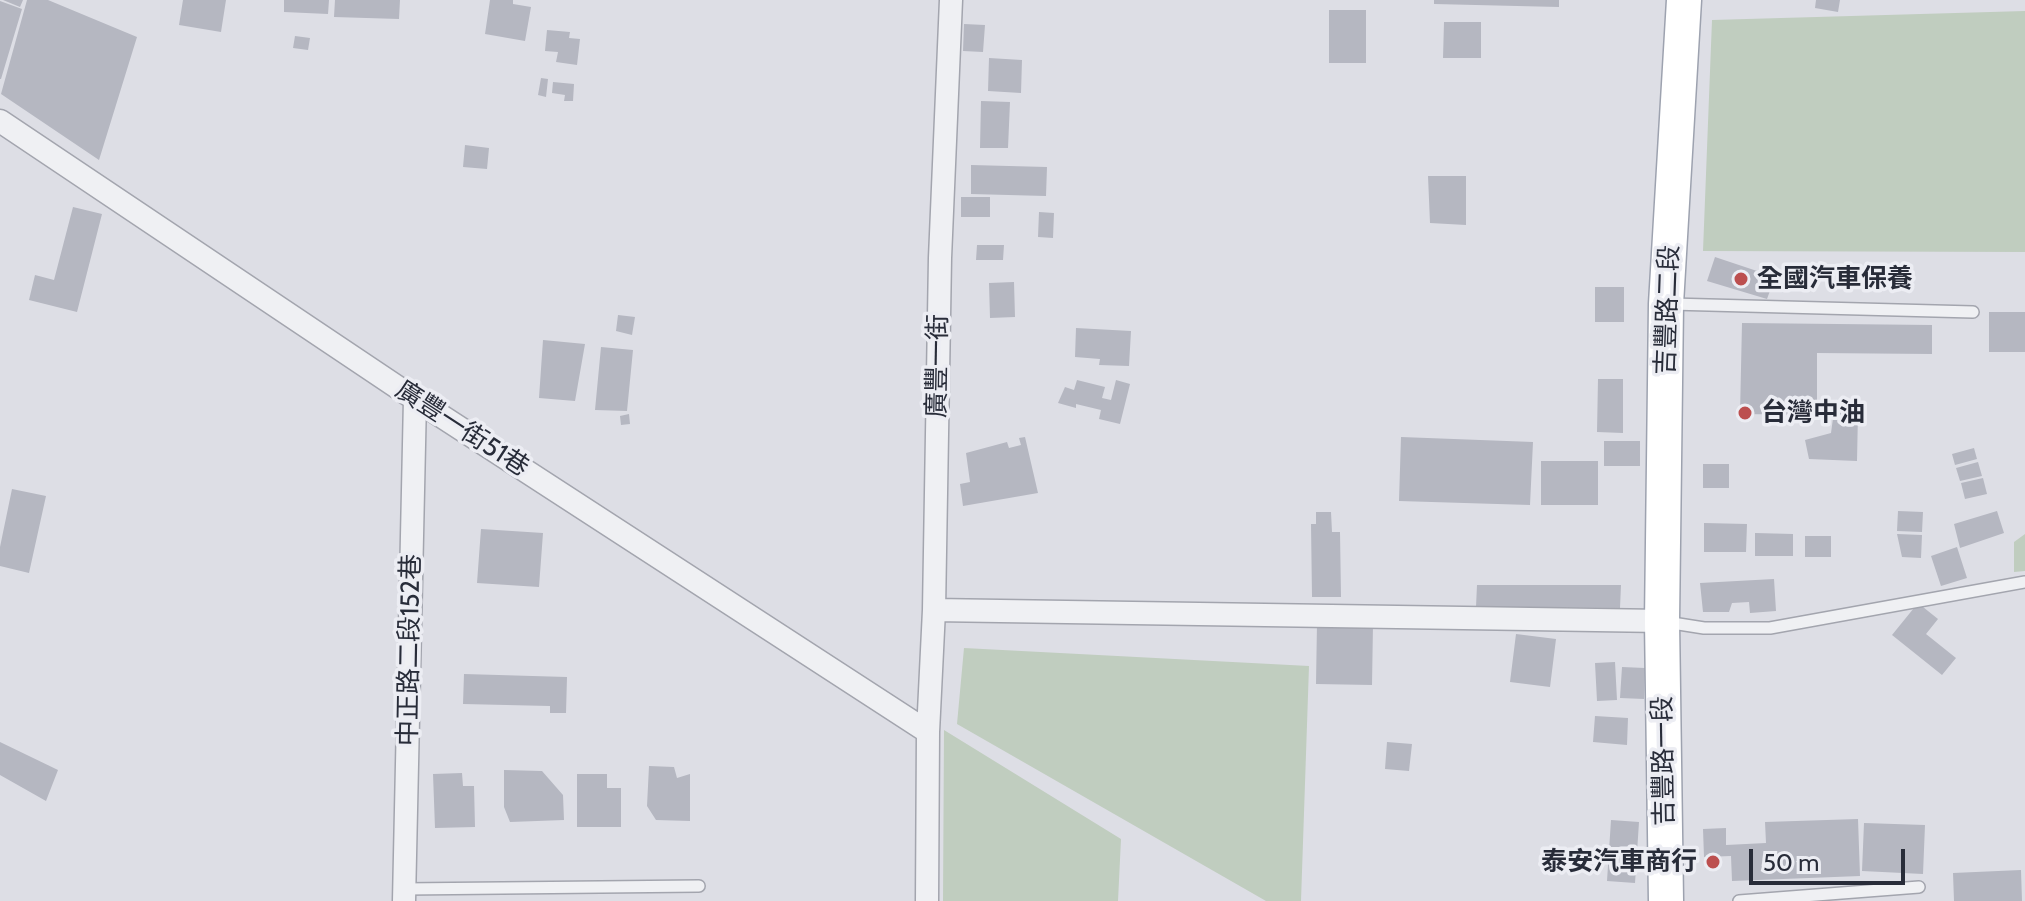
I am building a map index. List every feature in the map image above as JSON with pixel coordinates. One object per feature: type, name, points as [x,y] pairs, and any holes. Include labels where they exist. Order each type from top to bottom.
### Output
[{"type":"main road","name":"吉豐路二段","points":[[1662,621],[1666,304],[1684,0]]},
{"type":"main road","name":"吉豐路一段","points":[[1662,621],[1666,901]]},
{"type":"street","name":"廣豐一街","points":[[927,901],[928,732],[934,610],[940,258],[951,0]]},
{"type":"street","name":"廣豐一街51巷","points":[[0,121],[415,399],[928,732]]},
{"type":"street","name":"中正路二段152巷","points":[[404,895],[415,399]]},
{"type":"street","points":[[934,610],[1662,621]]},
{"type":"lane","points":[[1666,304],[1973,312]]},
{"type":"lane","points":[[1662,621],[1704,628],[1770,628],[2025,582]]},
{"type":"lane","points":[[404,895],[699,886]]},
{"type":"lane","points":[[1739,901],[1919,887]]},
{"type":"green space","points":[[2025,11],[2025,252],[1703,251],[1712,20]]},
{"type":"green space","points":[[2025,534],[2025,571],[2014,572],[2014,542]]},
{"type":"green space","points":[[964,648],[1309,666],[1301,901],[1266,901],[957,724]]},
{"type":"green space","points":[[944,730],[1121,839],[1118,901],[943,901]]},
{"type":"building","points":[[3,0],[23,0],[20,7]]},
{"type":"building","points":[[27,0],[48,0],[137,37],[99,160],[1,94]]},
{"type":"building","points":[[183,0],[226,0],[221,32],[179,25]]},
{"type":"building","points":[[284,0],[329,0],[328,14],[284,12]]},
{"type":"building","points":[[335,0],[400,0],[399,19],[334,17]]},
{"type":"building","points":[[490,0],[513,0],[513,4],[531,7],[525,41],[485,34]]},
{"type":"building","points":[[1434,0],[1559,0],[1559,7],[1434,4]]},
{"type":"building","points":[[1816,0],[1840,0],[1838,12],[1815,8]]},
{"type":"building","points":[[0,1],[22,9],[1,79],[0,79]]},
{"type":"building","points":[[1329,10],[1366,10],[1366,63],[1329,63]]},
{"type":"building","points":[[1444,22],[1481,22],[1481,58],[1443,58]]},
{"type":"building","points":[[964,24],[985,25],[983,52],[963,51]]},
{"type":"building","points":[[547,30],[570,32],[569,38],[580,39],[577,65],[556,62],[558,52],[545,51]]},
{"type":"building","points":[[295,36],[310,38],[308,50],[293,48]]},
{"type":"building","points":[[989,58],[1022,60],[1021,93],[988,91]]},
{"type":"building","points":[[541,78],[548,79],[546,97],[538,95]]},
{"type":"building","points":[[553,82],[574,84],[573,101],[564,101],[565,95],[552,93]]},
{"type":"building","points":[[981,101],[1010,102],[1008,148],[980,148]]},
{"type":"building","points":[[465,145],[489,148],[487,169],[463,167]]},
{"type":"building","points":[[971,165],[1047,167],[1046,196],[971,194]]},
{"type":"building","points":[[1428,176],[1466,176],[1466,225],[1430,223]]},
{"type":"building","points":[[961,197],[990,197],[990,217],[961,217]]},
{"type":"building","points":[[73,207],[102,214],[77,312],[29,300],[35,275],[54,280]]},
{"type":"building","points":[[1039,212],[1054,213],[1053,238],[1038,237]]},
{"type":"building","points":[[977,245],[1004,245],[1003,260],[976,260]]},
{"type":"building","name":"全國汽車保養","points":[[1715,257],[1775,277],[1767,299],[1707,281]]},
{"type":"building","points":[[1014,282],[1015,317],[990,318],[989,283]]},
{"type":"building","points":[[1595,287],[1624,287],[1624,322],[1595,322]]},
{"type":"building","points":[[1989,312],[2025,312],[2025,352],[1989,352]]},
{"type":"building","points":[[618,315],[635,317],[632,335],[616,331]]},
{"type":"building","points":[[1742,323],[1932,325],[1932,354],[1817,353],[1817,415],[1740,414]]},
{"type":"building","points":[[1076,328],[1131,331],[1129,366],[1099,365],[1100,359],[1075,357]]},
{"type":"building","points":[[543,340],[585,344],[575,401],[539,398]]},
{"type":"building","points":[[601,347],[633,350],[627,411],[595,410]]},
{"type":"building","points":[[1598,379],[1623,379],[1623,433],[1597,432]]},
{"type":"building","points":[[1077,380],[1105,387],[1102,398],[1111,400],[1116,380],[1130,384],[1120,424],[1099,419],[1101,410],[1058,403],[1065,387],[1074,390]]},
{"type":"building","points":[[1834,411],[1858,412],[1857,461],[1809,459],[1805,440],[1831,433]]},
{"type":"building","points":[[629,414],[630,424],[621,425],[620,416]]},
{"type":"building","points":[[1025,437],[1038,493],[963,506],[960,484],[970,482],[966,453],[1007,442],[1009,448],[1021,445],[1019,438]]},
{"type":"building","points":[[1401,437],[1533,442],[1530,505],[1399,501]]},
{"type":"building","points":[[1604,441],[1640,441],[1640,466],[1604,466]]},
{"type":"building","points":[[1974,448],[1977,459],[1955,465],[1952,454]]},
{"type":"building","points":[[1541,461],[1598,461],[1598,505],[1541,505]]},
{"type":"building","points":[[1978,462],[1982,476],[1960,481],[1956,468]]},
{"type":"building","points":[[1703,464],[1729,464],[1729,488],[1703,488]]},
{"type":"building","points":[[1983,478],[1987,494],[1965,499],[1961,483]]},
{"type":"building","points":[[12,489],[46,496],[29,573],[0,566],[0,547]]},
{"type":"building","points":[[1898,511],[1923,512],[1922,532],[1897,531]]},
{"type":"building","points":[[1997,511],[2004,533],[1960,548],[1954,524]]},
{"type":"building","points":[[1316,512],[1331,512],[1332,532],[1340,532],[1341,597],[1312,597],[1311,524],[1316,524]]},
{"type":"building","points":[[1704,523],[1747,524],[1746,552],[1704,552]]},
{"type":"building","points":[[481,529],[543,533],[539,587],[477,583]]},
{"type":"building","points":[[1755,533],[1793,534],[1793,556],[1755,556]]},
{"type":"building","points":[[1897,534],[1922,535],[1921,558],[1902,557]]},
{"type":"building","points":[[1805,536],[1831,536],[1831,557],[1805,557]]},
{"type":"building","points":[[1957,547],[1967,578],[1941,586],[1931,556]]},
{"type":"building","points":[[1774,579],[1776,611],[1750,613],[1749,602],[1732,603],[1729,612],[1703,612],[1700,583]]},
{"type":"building","points":[[1477,585],[1621,585],[1620,608],[1476,607]]},
{"type":"building","points":[[1918,603],[1938,619],[1926,634],[1956,658],[1942,675],[1892,635]]},
{"type":"building","points":[[1317,623],[1373,624],[1372,685],[1316,684]]},
{"type":"building","points":[[1516,634],[1556,639],[1550,687],[1510,682]]},
{"type":"building","points":[[1615,662],[1617,700],[1597,701],[1595,663]]},
{"type":"building","points":[[1622,667],[1645,668],[1644,699],[1620,698]]},
{"type":"building","points":[[464,674],[567,677],[566,713],[550,713],[550,706],[463,704]]},
{"type":"building","points":[[1595,716],[1628,718],[1627,745],[1593,742]]},
{"type":"building","points":[[0,742],[58,770],[46,801],[0,775]]},
{"type":"building","points":[[1387,742],[1412,744],[1409,771],[1385,769]]},
{"type":"building","points":[[649,766],[674,767],[677,778],[690,774],[690,821],[656,820],[647,806]]},
{"type":"building","points":[[504,770],[542,771],[563,795],[564,820],[510,822],[504,807]]},
{"type":"building","points":[[462,773],[463,786],[474,786],[475,827],[435,828],[433,774]]},
{"type":"building","points":[[577,774],[607,774],[607,788],[621,788],[621,827],[577,827]]},
{"type":"building","points":[[1858,819],[1860,876],[1732,881],[1731,856],[1704,857],[1703,829],[1726,828],[1726,845],[1766,843],[1765,822]]},
{"type":"building","points":[[1611,820],[1639,822],[1635,883],[1607,881]]},
{"type":"building","points":[[1864,823],[1925,825],[1923,874],[1862,871]]},
{"type":"building","points":[[2021,870],[2022,901],[1954,901],[1953,873]]},
{"type":"place","name":"全國汽車保養","points":[[1741,279]]},
{"type":"place","name":"台灣中油","points":[[1745,413]]},
{"type":"place","name":"泰安汽車商行","points":[[1713,862]]}]
